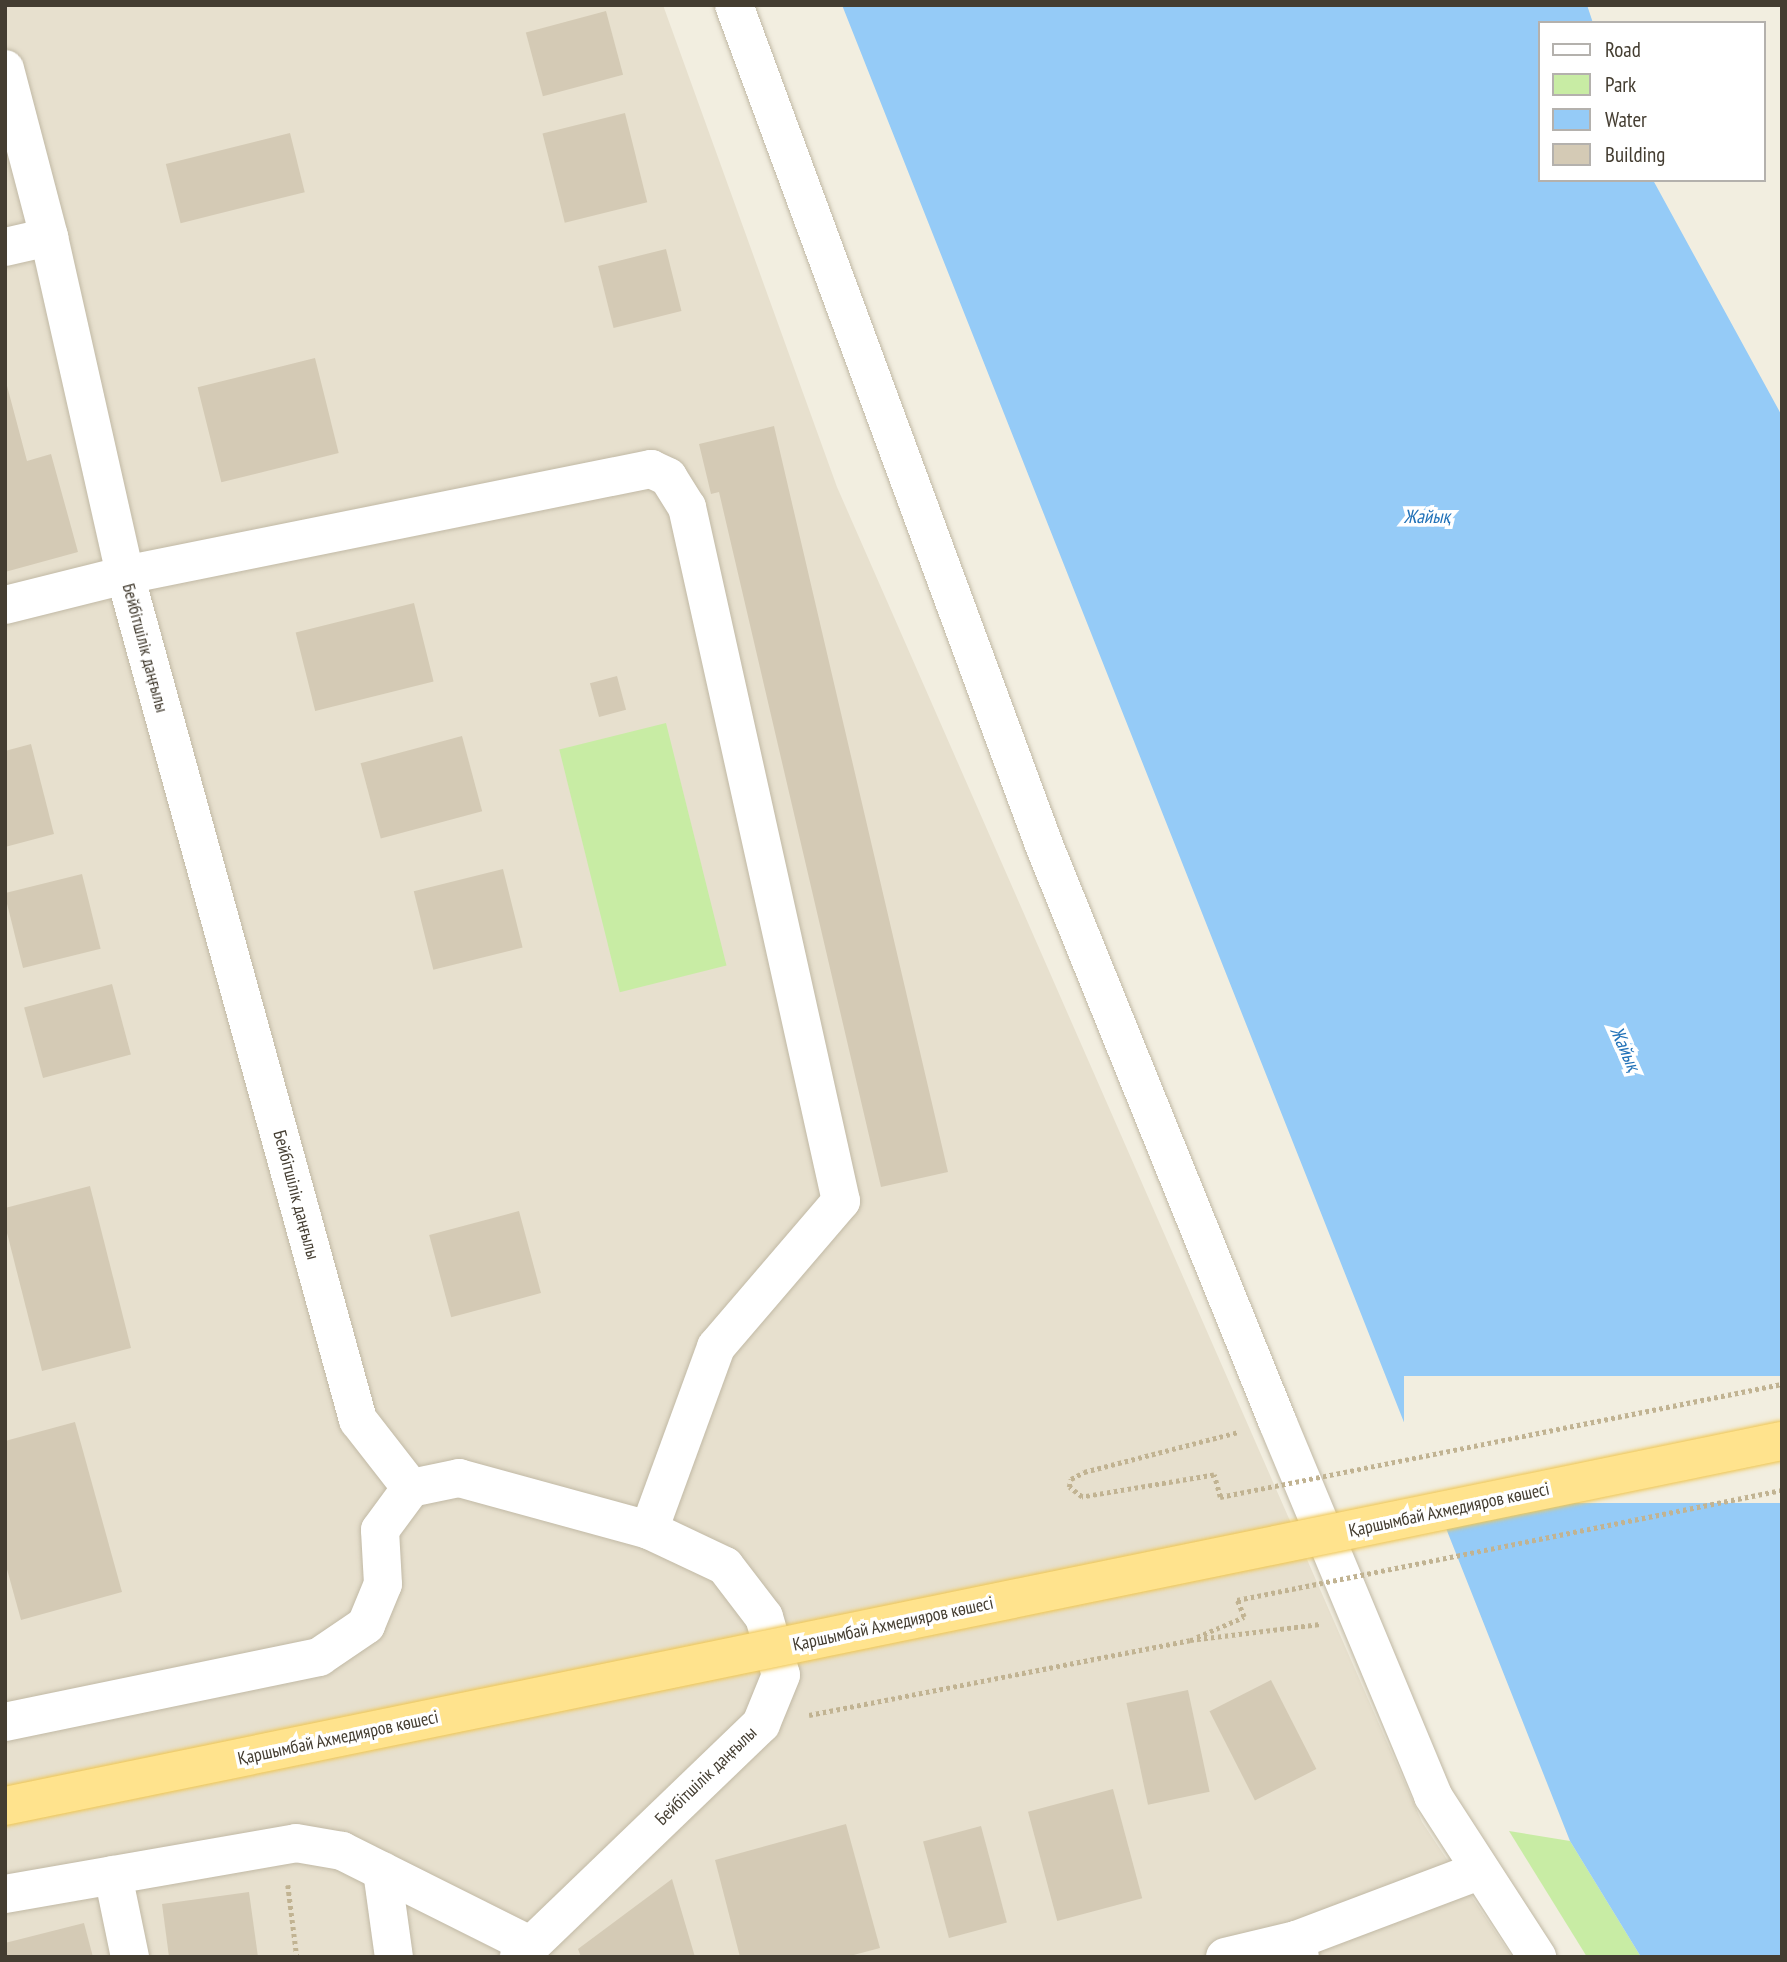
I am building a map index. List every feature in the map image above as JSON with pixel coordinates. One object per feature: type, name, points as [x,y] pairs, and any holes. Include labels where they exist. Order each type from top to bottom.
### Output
[{"type":"main road","name":"Қаршымбай Ахмедияров көшесі","points":[[5,1806],[1782,1441]]},
{"type":"street","points":[[734,5],[1044,845],[1278,1423],[1433,1796],[1537,1957]]},
{"type":"street","name":"Бейбітшілік даңғылы","points":[[5,69],[49,237],[124,575],[358,1420],[411,1488],[459,1478],[649,1530],[725,1566],[764,1617],[781,1675],[761,1724],[524,1951]]},
{"type":"street","points":[[5,247],[49,237]]},
{"type":"street","points":[[5,605],[124,575],[651,469],[668,477],[687,507],[841,1200],[716,1347],[649,1530]]},
{"type":"street","points":[[5,1722],[319,1657],[366,1625],[383,1584],[380,1530],[411,1488]]},
{"type":"street","points":[[5,1894],[296,1843],[342,1851],[524,1951]]},
{"type":"street","points":[[382,1871],[394,1957]]},
{"type":"street","points":[[1226,1957],[1298,1948],[1479,1871]]},
{"type":"street","points":[[113,1875],[130,1957]]},
{"type":"path","points":[[1278,1423],[1084,1472],[1071,1479],[1069,1487],[1082,1497],[1214,1475],[1220,1497],[1782,1384]]},
{"type":"path","points":[[1190,1640],[1244,1617],[1237,1600],[1782,1490]]},
{"type":"path","points":[[761,1724],[1190,1640],[1359,1619]]},
{"type":"path","points":[[282,1845],[298,1957]]},
{"type":"shaded area","points":[[5,5],[663,5],[837,487],[1422,1822],[1512,1957],[5,1957]]},
{"type":"green space","points":[[666,723],[726,966],[620,992],[559,750]]},
{"type":"green space","points":[[1509,1831],[1570,1841],[1641,1957],[1587,1957]]},
{"type":"water","name":"Жайық","points":[[842,5],[1587,5],[1592,21],[1538,21],[1538,182],[1654,182],[1782,416],[1782,1957],[1641,1957],[1570,1841]]},
{"type":"pier","points":[[1404,1376],[1782,1376],[1782,1503],[1404,1503]]},
{"type":"building","points":[[606,11],[623,75],[543,96],[526,32]]},
{"type":"building","points":[[625,113],[647,202],[565,223],[543,134]]},
{"type":"building","points":[[290,133],[305,192],[181,223],[166,164]]},
{"type":"building","points":[[666,249],[681,311],[614,328],[598,266]]},
{"type":"building","points":[[315,358],[339,453],[221,482],[198,387]]},
{"type":"building","points":[[6,382],[27,461],[51,454],[78,552],[5,572]]},
{"type":"building","points":[[774,426],[948,1172],[881,1187],[719,492],[711,494],[699,444]]},
{"type":"building","points":[[414,603],[434,682],[315,711],[296,633]]},
{"type":"building","points":[[617,676],[626,710],[599,717],[590,683]]},
{"type":"building","points":[[462,736],[482,811],[381,839],[361,763]]},
{"type":"building","points":[[31,744],[54,834],[5,847],[5,751]]},
{"type":"building","points":[[503,869],[523,948],[433,970],[414,891]]},
{"type":"building","points":[[82,874],[101,949],[23,968],[5,893]]},
{"type":"building","points":[[112,984],[131,1055],[43,1078],[24,1008]]},
{"type":"building","points":[[90,1186],[131,1348],[42,1371],[5,1225],[5,1208]]},
{"type":"building","points":[[519,1211],[541,1293],[451,1317],[429,1235]]},
{"type":"building","points":[[75,1422],[122,1592],[21,1620],[5,1562],[5,1441]]},
{"type":"building","points":[[1271,1680],[1316,1769],[1255,1800],[1210,1711]]},
{"type":"building","points":[[1188,1690],[1210,1792],[1148,1805],[1126,1703]]},
{"type":"building","points":[[1113,1789],[1142,1898],[1057,1921],[1028,1812]]},
{"type":"building","points":[[846,1824],[880,1948],[846,1957],[740,1957],[715,1860]]},
{"type":"building","points":[[981,1826],[1007,1923],[949,1938],[923,1842]]},
{"type":"building","points":[[672,1879],[695,1957],[581,1957],[578,1949]]},
{"type":"building","points":[[249,1892],[258,1957],[169,1957],[162,1904]]},
{"type":"building","points":[[84,1923],[93,1957],[5,1957],[5,1943]]}]
